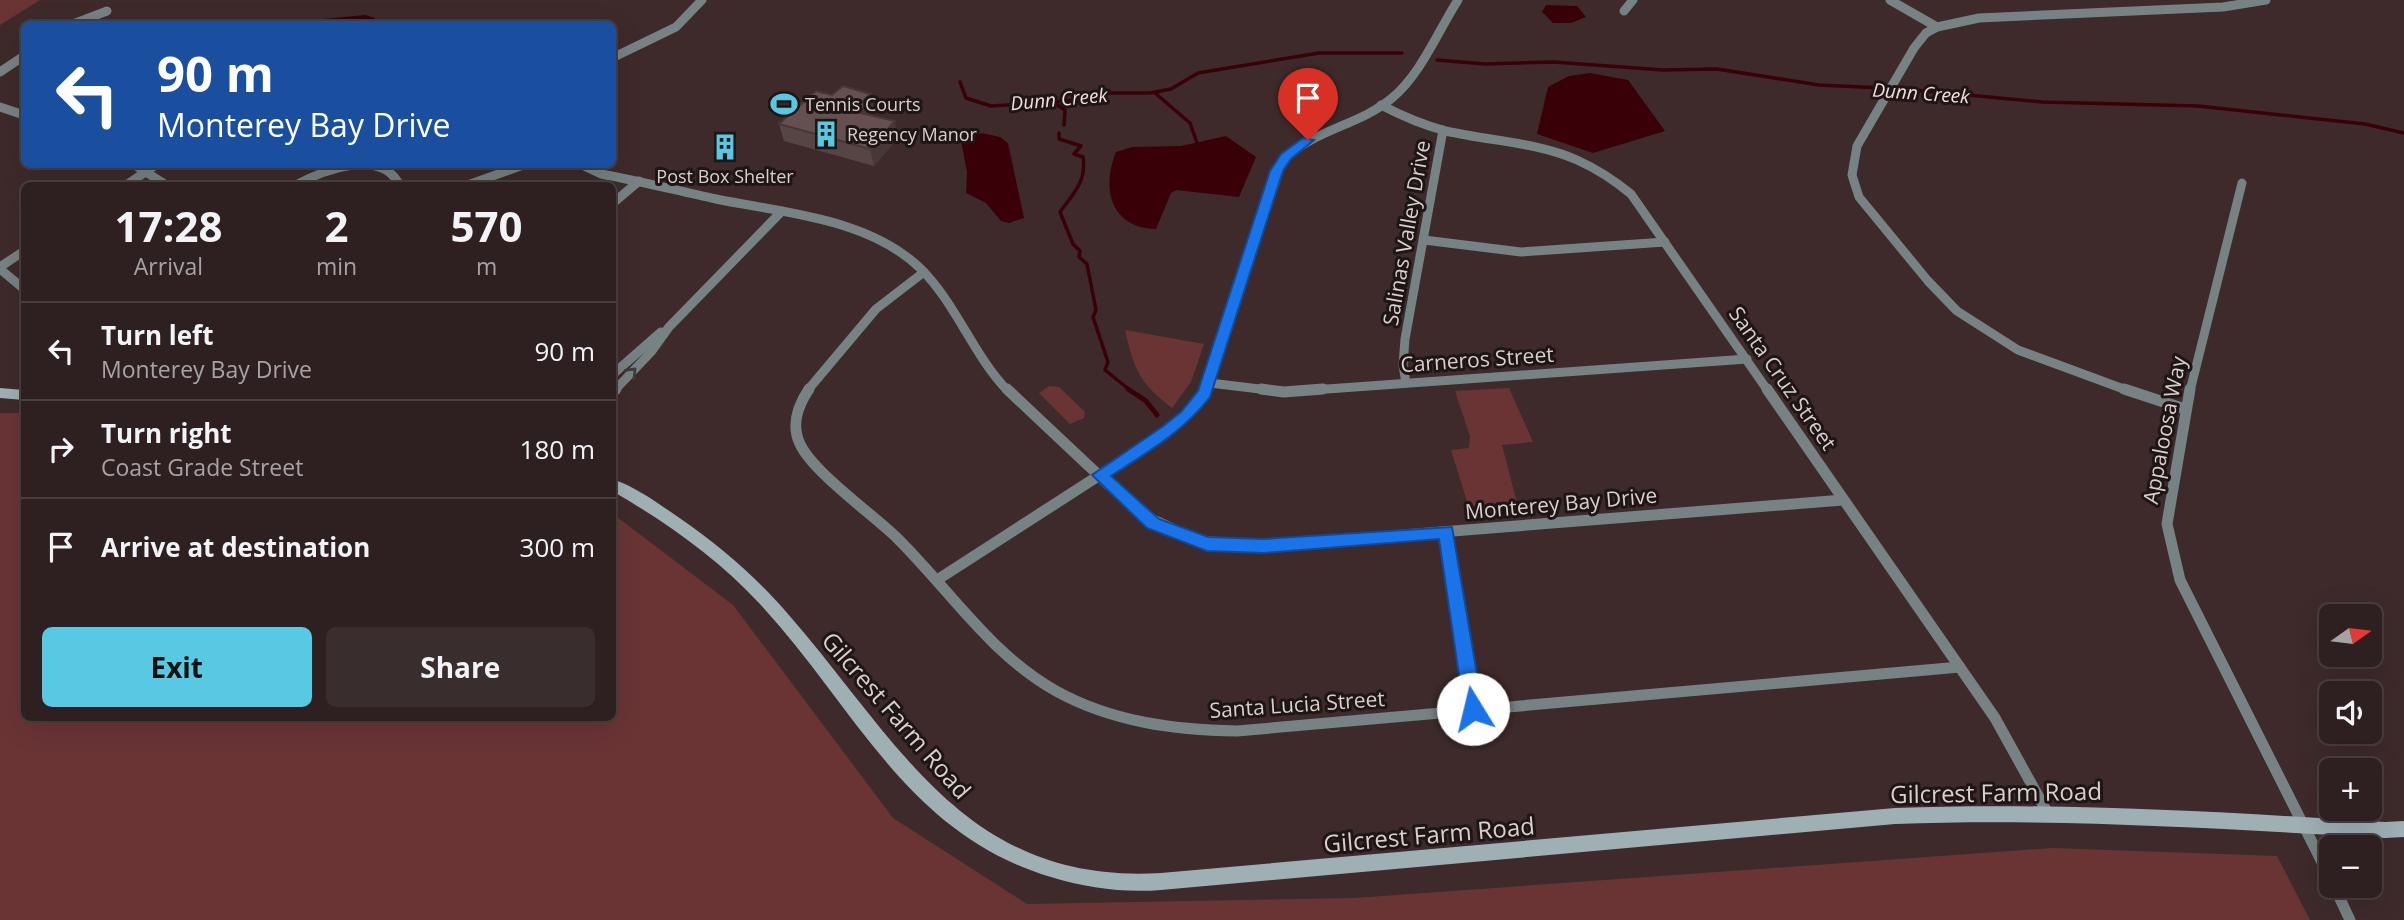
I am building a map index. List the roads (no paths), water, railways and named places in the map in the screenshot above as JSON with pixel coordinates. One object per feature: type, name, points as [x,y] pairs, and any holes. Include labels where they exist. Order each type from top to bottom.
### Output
[{"type":"main road","points":[[0,393],[21,395]]},
{"type":"main road","name":"Gilcrest Farm Road","points":[[616,486],[672,518],[710,546],[754,587],[945,814],[995,846],[1035,863],[1097,878],[1124,882],[1201,878],[1895,816],[2047,812],[2404,829]]},
{"type":"street","points":[[616,56],[676,27],[702,0]]},
{"type":"street","points":[[937,580],[1186,416],[1210,383],[1282,162],[1308,140],[1381,105],[1403,87],[1458,0]]},
{"type":"street","points":[[1624,11],[1633,0]]},
{"type":"street","points":[[1890,0],[1937,27]]},
{"type":"street","points":[[2185,409],[2024,352],[1985,331],[1947,301],[1866,209],[1851,180],[1852,162],[1857,146],[1914,48],[1926,33],[1937,27],[1979,18],[2223,7],[2266,0]]},
{"type":"street","points":[[81,21],[107,11]]},
{"type":"street","points":[[0,72],[21,58]]},
{"type":"street","name":"Santa Cruz Street","points":[[1381,105],[1412,122],[1548,149],[1598,167],[1632,194],[1960,667],[2020,758],[2047,812]]},
{"type":"street","points":[[0,107],[21,114]]},
{"type":"street","name":"Salinas Valley Drive","points":[[1406,383],[1403,353],[1443,130]]},
{"type":"street","points":[[139,168],[161,182]]},
{"type":"street","points":[[131,182],[151,168]]},
{"type":"street","points":[[301,182],[319,172],[340,168]]},
{"type":"street","points":[[385,168],[395,174],[398,182]]},
{"type":"street","points":[[476,182],[515,168]]},
{"type":"street","name":"Monterey Bay Drive","points":[[588,168],[601,174],[782,211],[874,239],[905,256],[924,272],[948,299],[987,367],[998,379],[1153,523],[1207,544],[1264,546],[1843,500]]},
{"type":"street","points":[[616,201],[639,181]]},
{"type":"street","name":"Appaloosa Way","points":[[2242,183],[2185,409],[2168,510],[2174,564],[2319,855]]},
{"type":"street","points":[[616,372],[669,327],[782,211]]},
{"type":"street","points":[[1424,240],[1534,253],[1665,242]]},
{"type":"street","points":[[21,253],[0,268],[21,286]]},
{"type":"street","name":"Santa Lucia Street","points":[[924,272],[883,301],[811,386],[798,408],[796,433],[809,460],[880,520],[985,634],[1023,670],[1073,701],[1136,722],[1186,730],[1237,731],[1960,667]]},
{"type":"street","points":[[616,389],[651,352],[669,327]]},
{"type":"street","name":"Carneros Street","points":[[1210,383],[1284,391],[1747,359]]},
{"type":"street","points":[[1446,532],[1473,709]]},
{"type":"street","points":[[2340,898],[2350,920]]},
{"type":"waterway","points":[[960,82],[966,98],[991,106],[1079,100],[1109,93],[1150,93],[1171,89],[1198,73],[1319,53],[1402,53]]},
{"type":"waterway","name":"Dunn Creek","points":[[1437,60],[1485,64],[1553,62],[1663,70],[1717,69],[1819,85],[1904,89],[2042,102],[2198,106],[2365,124],[2404,133]]},
{"type":"waterway","points":[[1155,93],[1190,123],[1197,143]]},
{"type":"waterway","points":[[1053,102],[1065,110],[1064,125]]},
{"type":"waterway","points":[[1059,133],[1059,139],[1081,146],[1074,154],[1083,157],[1084,166],[1078,187],[1060,212],[1073,244],[1080,251],[1079,257],[1087,264],[1096,310],[1093,317],[1108,362],[1105,370],[1131,391]]},
{"type":"waterway","points":[[1131,391],[1146,401],[1157,415]]},
{"type":"place","name":"Tennis Courts","points":[[784,104]]},
{"type":"place","name":"Regency Manor","points":[[826,134]]},
{"type":"place","name":"Post Box Shelter","points":[[725,147]]}]
